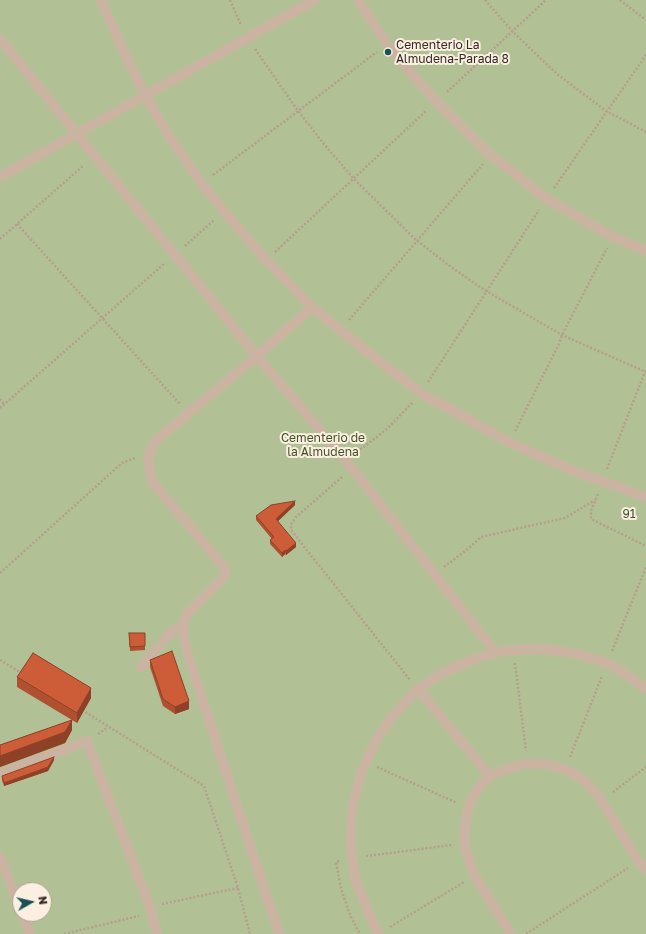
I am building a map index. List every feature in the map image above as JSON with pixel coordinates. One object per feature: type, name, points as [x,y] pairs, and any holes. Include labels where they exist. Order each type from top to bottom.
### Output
[{"type":"lane","points":[[101,0],[145,95],[171,140],[224,211],[266,260],[312,307],[421,393],[510,442],[574,471],[646,497]]},
{"type":"lane","points":[[0,177],[315,0]]},
{"type":"lane","points":[[358,0],[387,44],[436,102],[491,155],[547,199],[613,237],[646,251]]},
{"type":"lane","points":[[0,39],[257,356],[348,465],[495,652]]},
{"type":"lane","points":[[279,934],[188,655],[184,636],[183,625],[186,616],[221,580],[225,574],[225,568],[158,490],[150,474],[148,456],[155,441],[257,356],[312,307]]},
{"type":"lane","points":[[141,667],[173,630],[183,625]]},
{"type":"lane","points":[[379,934],[355,879],[351,858],[352,809],[361,773],[376,740],[395,713],[418,689],[457,666],[495,652],[540,649],[574,654],[610,664],[646,689]]},
{"type":"lane","points":[[418,689],[490,776]]},
{"type":"lane","points":[[0,774],[87,741],[150,907],[157,934]]},
{"type":"lane","points":[[511,934],[475,876],[468,858],[465,843],[466,819],[472,800],[480,786],[490,776],[502,770],[528,764],[544,764],[565,769],[587,783],[601,800],[638,861],[646,870]]},
{"type":"lane","points":[[0,857],[12,888]]},
{"type":"lane","points":[[25,922],[30,934]]},
{"type":"path","points":[[230,0],[247,38],[298,111],[353,178],[418,240],[451,268],[486,291],[562,335],[646,371],[591,511],[591,519],[646,546]]},
{"type":"path","points":[[485,0],[512,32],[557,74],[606,111],[646,132]]},
{"type":"path","points":[[266,260],[546,0]]},
{"type":"path","points":[[620,0],[646,20]]},
{"type":"path","points":[[203,183],[387,44]]},
{"type":"path","points":[[418,689],[291,530],[291,524],[295,518],[348,465],[387,429],[421,393],[547,199],[606,111],[646,55]]},
{"type":"path","points":[[0,239],[95,155]]},
{"type":"path","points":[[340,330],[491,155]]},
{"type":"path","points":[[0,408],[224,211]]},
{"type":"path","points":[[17,224],[188,413]]},
{"type":"path","points":[[510,442],[559,344],[562,335],[613,237]]},
{"type":"path","points":[[0,399],[4,404]]},
{"type":"path","points":[[0,573],[122,463]]},
{"type":"path","points":[[434,574],[470,548],[481,537],[565,518],[596,499]]},
{"type":"path","points":[[514,650],[528,764]]},
{"type":"path","points":[[0,660],[27,677]]},
{"type":"path","points":[[81,710],[204,786],[238,888],[250,934]]},
{"type":"path","points":[[366,762],[469,808]]},
{"type":"path","points":[[601,800],[646,768]]},
{"type":"path","points":[[351,858],[465,843]]},
{"type":"path","points":[[526,934],[638,861]]},
{"type":"path","points":[[336,862],[341,890],[351,917],[360,934]]},
{"type":"path","points":[[379,934],[475,876]]},
{"type":"path","points":[[150,907],[238,888]]},
{"type":"path","points":[[64,934],[139,916]]},
{"type":"green space","name":"Cementerio de la Almudena","points":[[0,0],[646,0],[646,934],[0,934]]},
{"type":"building","points":[[295,501],[276,519],[296,543],[282,553],[270,540],[274,537],[256,516],[271,505]]},
{"type":"building","points":[[129,633],[145,633],[145,646],[130,647]]},
{"type":"building","points":[[172,651],[189,701],[175,707],[163,699],[150,660]]},
{"type":"building","points":[[33,653],[91,688],[77,713],[17,677]]},
{"type":"building","points":[[72,720],[65,732],[0,756],[0,745]]},
{"type":"building","points":[[54,757],[48,767],[4,783],[2,776]]},
{"type":"place","name":"Cementerio La Almudena-Parada 8","points":[[388,52]]},
{"type":"park label","name":"91","points":[[629,514]]}]
